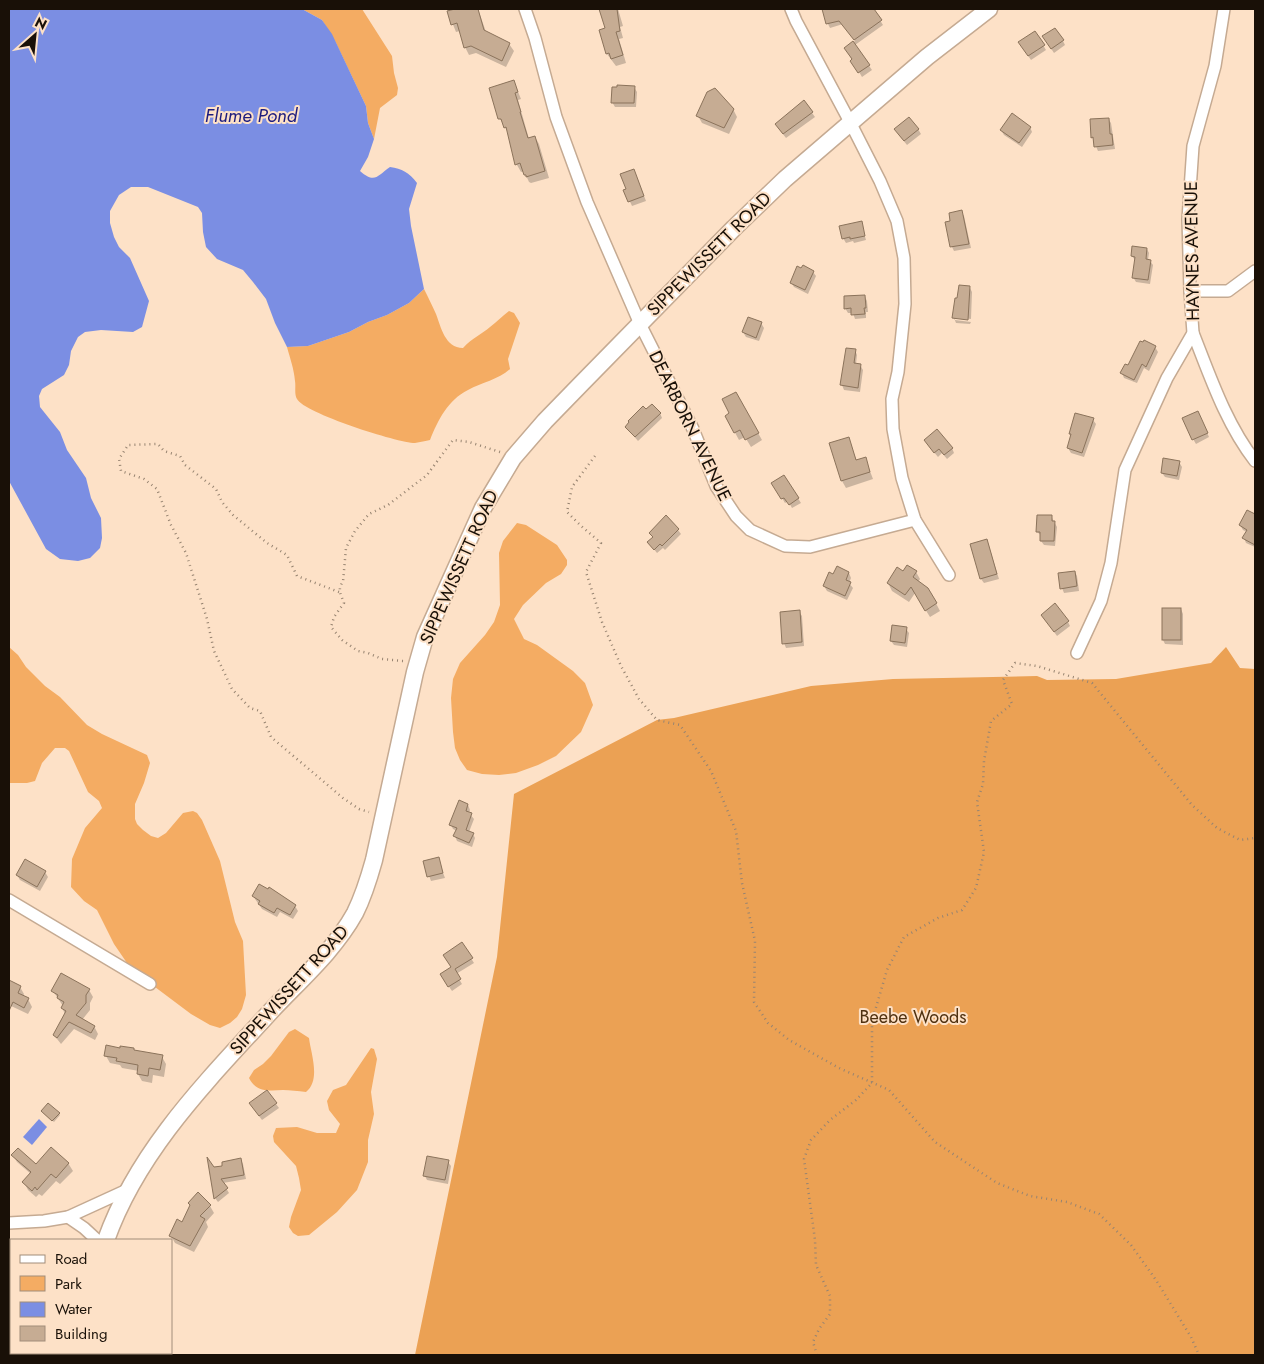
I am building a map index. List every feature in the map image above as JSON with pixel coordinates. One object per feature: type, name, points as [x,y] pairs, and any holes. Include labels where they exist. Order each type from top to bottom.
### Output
[{"type":"main road","name":"SIPPEWISSETT ROAD","points":[[106,1239],[127,1190],[146,1159],[175,1120],[222,1065],[331,948],[355,913],[368,880],[418,660],[434,615],[484,508],[513,458],[545,421],[778,185],[947,41],[989,9]]},
{"type":"street","name":"DEARBORN AVENUE","points":[[525,9],[535,38],[556,116],[573,166],[640,324],[693,429],[716,486],[736,516],[750,530],[785,546],[810,547],[915,520]]},
{"type":"street","points":[[792,9],[796,21],[880,181],[897,222],[904,258],[905,304],[898,372],[892,399],[893,429],[902,478],[915,520],[949,575]]},
{"type":"street","name":"HAYNES AVENUE","points":[[1077,653],[1102,601],[1111,562],[1125,470],[1166,378],[1193,333],[1188,219],[1193,146],[1214,66],[1224,9]]},
{"type":"street","points":[[1190,291],[1228,291],[1255,272]]},
{"type":"street","points":[[1193,333],[1215,388],[1243,446],[1255,461]]},
{"type":"street","points":[[9,900],[150,984]]},
{"type":"street","points":[[9,1223],[44,1221],[68,1217],[127,1190]]},
{"type":"street","points":[[68,1217],[96,1239]]},
{"type":"path","points":[[418,660],[382,660],[358,651],[342,640],[331,627],[334,617],[344,603],[339,592],[343,582],[346,548],[355,531],[369,514],[388,505],[427,475],[453,440],[469,442],[513,458]]},
{"type":"path","points":[[339,592],[297,576],[287,555],[267,543],[233,515],[222,502],[216,489],[185,465],[180,456],[164,451],[158,444],[128,445],[119,459],[121,471],[144,479],[158,489],[171,525],[186,553],[207,619],[214,651],[232,689],[250,708],[260,711],[271,737],[320,781],[359,809],[372,813],[384,811]]},
{"type":"path","points":[[595,456],[572,487],[567,512],[601,543],[586,572],[602,622],[621,666],[639,699],[657,720],[680,725],[689,736],[711,771],[736,831],[742,883],[755,941],[754,1002],[768,1023],[789,1040],[839,1068],[889,1090],[935,1142],[997,1184],[1030,1196],[1067,1202],[1098,1214],[1131,1245],[1156,1280],[1191,1337],[1198,1355]]},
{"type":"path","points":[[817,1355],[812,1342],[830,1314],[830,1296],[816,1265],[815,1240],[804,1159],[811,1140],[830,1120],[856,1100],[872,1083],[872,1021],[887,970],[904,938],[938,918],[962,910],[976,888],[984,852],[977,802],[983,784],[984,761],[991,721],[1012,704],[1003,680],[1015,663],[1036,666],[1092,683],[1192,805],[1217,828],[1240,840],[1255,838]]},
{"type":"green space","points":[[302,9],[362,9],[392,56],[398,88],[397,95],[380,108],[374,139],[368,123],[366,106],[336,43],[322,20]]},
{"type":"green space","points":[[424,289],[445,336],[452,345],[457,347],[463,348],[509,311],[514,313],[520,323],[508,359],[510,369],[500,376],[468,390],[455,399],[440,418],[430,440],[415,443],[405,442],[372,433],[316,412],[303,405],[297,399],[294,372],[287,347],[308,346],[349,332],[409,303]]},
{"type":"green space","points":[[517,523],[526,525],[557,545],[567,560],[567,565],[561,574],[546,583],[523,605],[514,619],[524,639],[537,645],[573,671],[585,683],[593,705],[581,732],[556,756],[516,773],[482,774],[467,770],[455,748],[451,698],[453,679],[460,663],[494,622],[500,605],[499,553],[503,541]]},
{"type":"green space","points":[[9,647],[45,686],[60,697],[87,725],[147,755],[150,763],[135,804],[135,819],[143,830],[151,836],[158,838],[166,833],[183,813],[193,811],[202,820],[220,861],[235,922],[243,941],[246,995],[242,1009],[230,1023],[220,1028],[210,1025],[191,1014],[139,975],[127,963],[114,944],[97,910],[84,901],[71,887],[72,859],[85,828],[102,808],[99,801],[88,792],[69,751],[65,748],[55,748],[42,763],[35,781],[9,783]]},
{"type":"green space","name":"Beebe Woods","points":[[1226,647],[1240,668],[1255,669],[1255,1355],[415,1355],[497,957],[514,794],[657,720],[674,718],[811,686],[893,679],[1037,676],[1047,680],[1116,679],[1211,663]]},
{"type":"green space","points":[[295,1029],[309,1038],[314,1066],[311,1087],[306,1092],[263,1090],[255,1086],[249,1078],[254,1070],[271,1056],[289,1032]]},
{"type":"green space","points":[[371,1048],[374,1049],[377,1059],[371,1092],[374,1114],[368,1140],[368,1162],[357,1190],[337,1212],[309,1235],[298,1236],[289,1227],[301,1190],[299,1178],[296,1166],[274,1142],[273,1136],[276,1128],[297,1127],[317,1133],[336,1133],[340,1124],[329,1110],[327,1101],[333,1090],[346,1085]]},
{"type":"water","name":"Flume Pond","points":[[9,9],[302,9],[322,20],[332,34],[366,106],[368,123],[374,139],[368,157],[360,171],[373,178],[379,176],[390,167],[402,170],[417,183],[409,209],[424,289],[409,303],[349,332],[308,346],[287,347],[266,299],[253,282],[243,270],[217,259],[206,247],[202,213],[198,207],[148,187],[131,187],[119,195],[110,211],[110,223],[119,247],[130,258],[149,301],[142,327],[133,332],[101,330],[85,332],[78,337],[71,351],[69,365],[64,375],[42,389],[39,396],[40,407],[60,432],[67,450],[86,478],[91,498],[101,518],[102,538],[100,548],[90,558],[78,561],[60,559],[46,549],[9,481]]},
{"type":"water","points":[[39,1119],[47,1127],[32,1145],[23,1137]]},
{"type":"building","points":[[478,9],[484,30],[510,43],[502,61],[471,46],[464,48],[457,23],[451,25],[447,11]]},
{"type":"building","points":[[599,9],[617,9],[620,31],[616,32],[623,55],[611,59],[609,53],[606,54],[599,30],[605,28]]},
{"type":"building","points":[[822,9],[874,9],[882,20],[854,40],[839,21],[826,24]]},
{"type":"building","points":[[1055,28],[1064,40],[1051,49],[1042,36]]},
{"type":"building","points":[[1035,31],[1045,45],[1028,56],[1018,42]]},
{"type":"building","points":[[853,41],[870,65],[858,73],[850,61],[852,59],[844,48]]},
{"type":"building","points":[[514,80],[518,92],[515,93],[528,138],[535,136],[545,171],[526,177],[520,163],[515,165],[506,127],[504,128],[501,119],[498,119],[489,88]]},
{"type":"building","points":[[617,85],[635,86],[634,103],[611,103],[612,87],[617,87]]},
{"type":"building","points":[[715,88],[734,109],[724,128],[696,116],[707,92]]},
{"type":"building","points":[[804,100],[813,112],[783,134],[775,124]]},
{"type":"building","points":[[1012,113],[1031,127],[1019,143],[1000,130]]},
{"type":"building","points":[[909,117],[919,129],[904,141],[894,129]]},
{"type":"building","points":[[1109,118],[1113,145],[1094,147],[1093,137],[1091,138],[1090,119]]},
{"type":"building","points":[[634,169],[644,196],[628,202],[623,190],[626,189],[620,174]]},
{"type":"building","points":[[962,210],[969,244],[950,247],[945,222],[950,221],[949,213]]},
{"type":"building","points":[[862,221],[865,236],[842,239],[839,226]]},
{"type":"building","points":[[1132,246],[1147,248],[1146,259],[1151,260],[1148,280],[1132,278],[1135,257],[1131,256]]},
{"type":"building","points":[[803,265],[814,271],[805,290],[790,283],[797,266],[801,268]]},
{"type":"building","points":[[959,285],[970,286],[968,320],[952,318]]},
{"type":"building","points":[[865,295],[865,314],[851,315],[851,308],[844,309],[844,296]]},
{"type":"building","points":[[748,317],[762,322],[756,338],[742,332]]},
{"type":"building","points":[[1144,340],[1156,346],[1146,367],[1142,364],[1134,380],[1120,373],[1125,364],[1128,365],[1140,341],[1143,342]]},
{"type":"building","points":[[846,348],[856,349],[854,363],[861,364],[858,388],[840,385]]},
{"type":"building","points":[[736,392],[759,433],[745,440],[740,430],[734,433],[725,416],[729,413],[722,399]]},
{"type":"building","points":[[652,404],[661,413],[635,437],[625,427],[628,421],[643,406],[646,409]]},
{"type":"building","points":[[1198,411],[1208,433],[1192,440],[1182,418]]},
{"type":"building","points":[[1075,413],[1094,418],[1082,453],[1067,448]]},
{"type":"building","points":[[937,429],[953,448],[944,455],[939,449],[934,453],[924,440]]},
{"type":"building","points":[[849,437],[856,460],[866,457],[870,472],[841,481],[829,443]]},
{"type":"building","points":[[1163,458],[1180,461],[1177,476],[1161,473]]},
{"type":"building","points":[[784,475],[799,498],[789,505],[784,498],[781,499],[771,483]]},
{"type":"building","points":[[1247,510],[1255,514],[1255,545],[1242,538],[1247,530],[1239,525]]},
{"type":"building","points":[[666,515],[679,529],[662,546],[660,544],[654,550],[647,542],[653,537],[649,533]]},
{"type":"building","points":[[1037,515],[1052,515],[1052,521],[1055,521],[1054,541],[1040,541],[1040,532],[1036,532]]},
{"type":"building","points":[[987,539],[997,574],[980,579],[970,544]]},
{"type":"building","points":[[907,565],[917,571],[913,577],[928,588],[937,603],[925,611],[911,587],[905,595],[887,583],[897,567],[903,571]]},
{"type":"building","points":[[837,566],[849,572],[846,580],[851,582],[845,596],[823,586],[829,572],[833,574]]},
{"type":"building","points":[[1075,571],[1077,586],[1060,589],[1058,573]]},
{"type":"building","points":[[1055,603],[1069,621],[1054,632],[1041,615]]},
{"type":"building","points":[[1162,608],[1181,608],[1181,640],[1162,640]]},
{"type":"building","points":[[800,610],[802,642],[782,644],[780,612]]},
{"type":"building","points":[[892,625],[907,627],[905,643],[890,641]]},
{"type":"building","points":[[459,800],[468,804],[466,811],[472,813],[466,830],[474,833],[469,843],[453,836],[457,828],[449,825]]},
{"type":"building","points":[[439,857],[443,873],[427,877],[423,861]]},
{"type":"building","points":[[25,859],[46,871],[37,887],[16,875]]},
{"type":"building","points":[[259,884],[268,889],[269,887],[296,905],[290,915],[277,908],[274,913],[258,904],[260,901],[252,896]]},
{"type":"building","points":[[462,942],[473,958],[455,969],[461,979],[448,987],[440,974],[451,967],[443,955]]},
{"type":"building","points":[[61,973],[90,989],[86,995],[86,1003],[76,1015],[95,1026],[91,1033],[69,1022],[57,1038],[53,1035],[66,1011],[61,1008],[64,1002],[51,991]]},
{"type":"building","points":[[9,980],[21,986],[18,993],[29,998],[24,1008],[13,1002],[9,1011]]},
{"type":"building","points":[[106,1045],[134,1048],[134,1050],[163,1055],[160,1070],[149,1068],[148,1076],[137,1074],[138,1065],[116,1061],[117,1058],[104,1056]]},
{"type":"building","points":[[267,1090],[277,1103],[259,1116],[249,1103]]},
{"type":"building","points":[[48,1103],[60,1113],[52,1121],[41,1111]]},
{"type":"building","points":[[51,1147],[69,1163],[56,1178],[51,1174],[37,1190],[35,1187],[32,1191],[22,1182],[31,1172],[11,1155],[18,1148],[36,1164]]},
{"type":"building","points":[[427,1156],[449,1160],[445,1180],[423,1176]]},
{"type":"building","points":[[207,1157],[214,1167],[222,1166],[222,1162],[241,1158],[244,1175],[221,1179],[228,1188],[214,1199]]},
{"type":"building","points":[[198,1192],[211,1205],[200,1216],[205,1219],[190,1246],[169,1236],[177,1219],[182,1222],[190,1205],[188,1203]]}]
